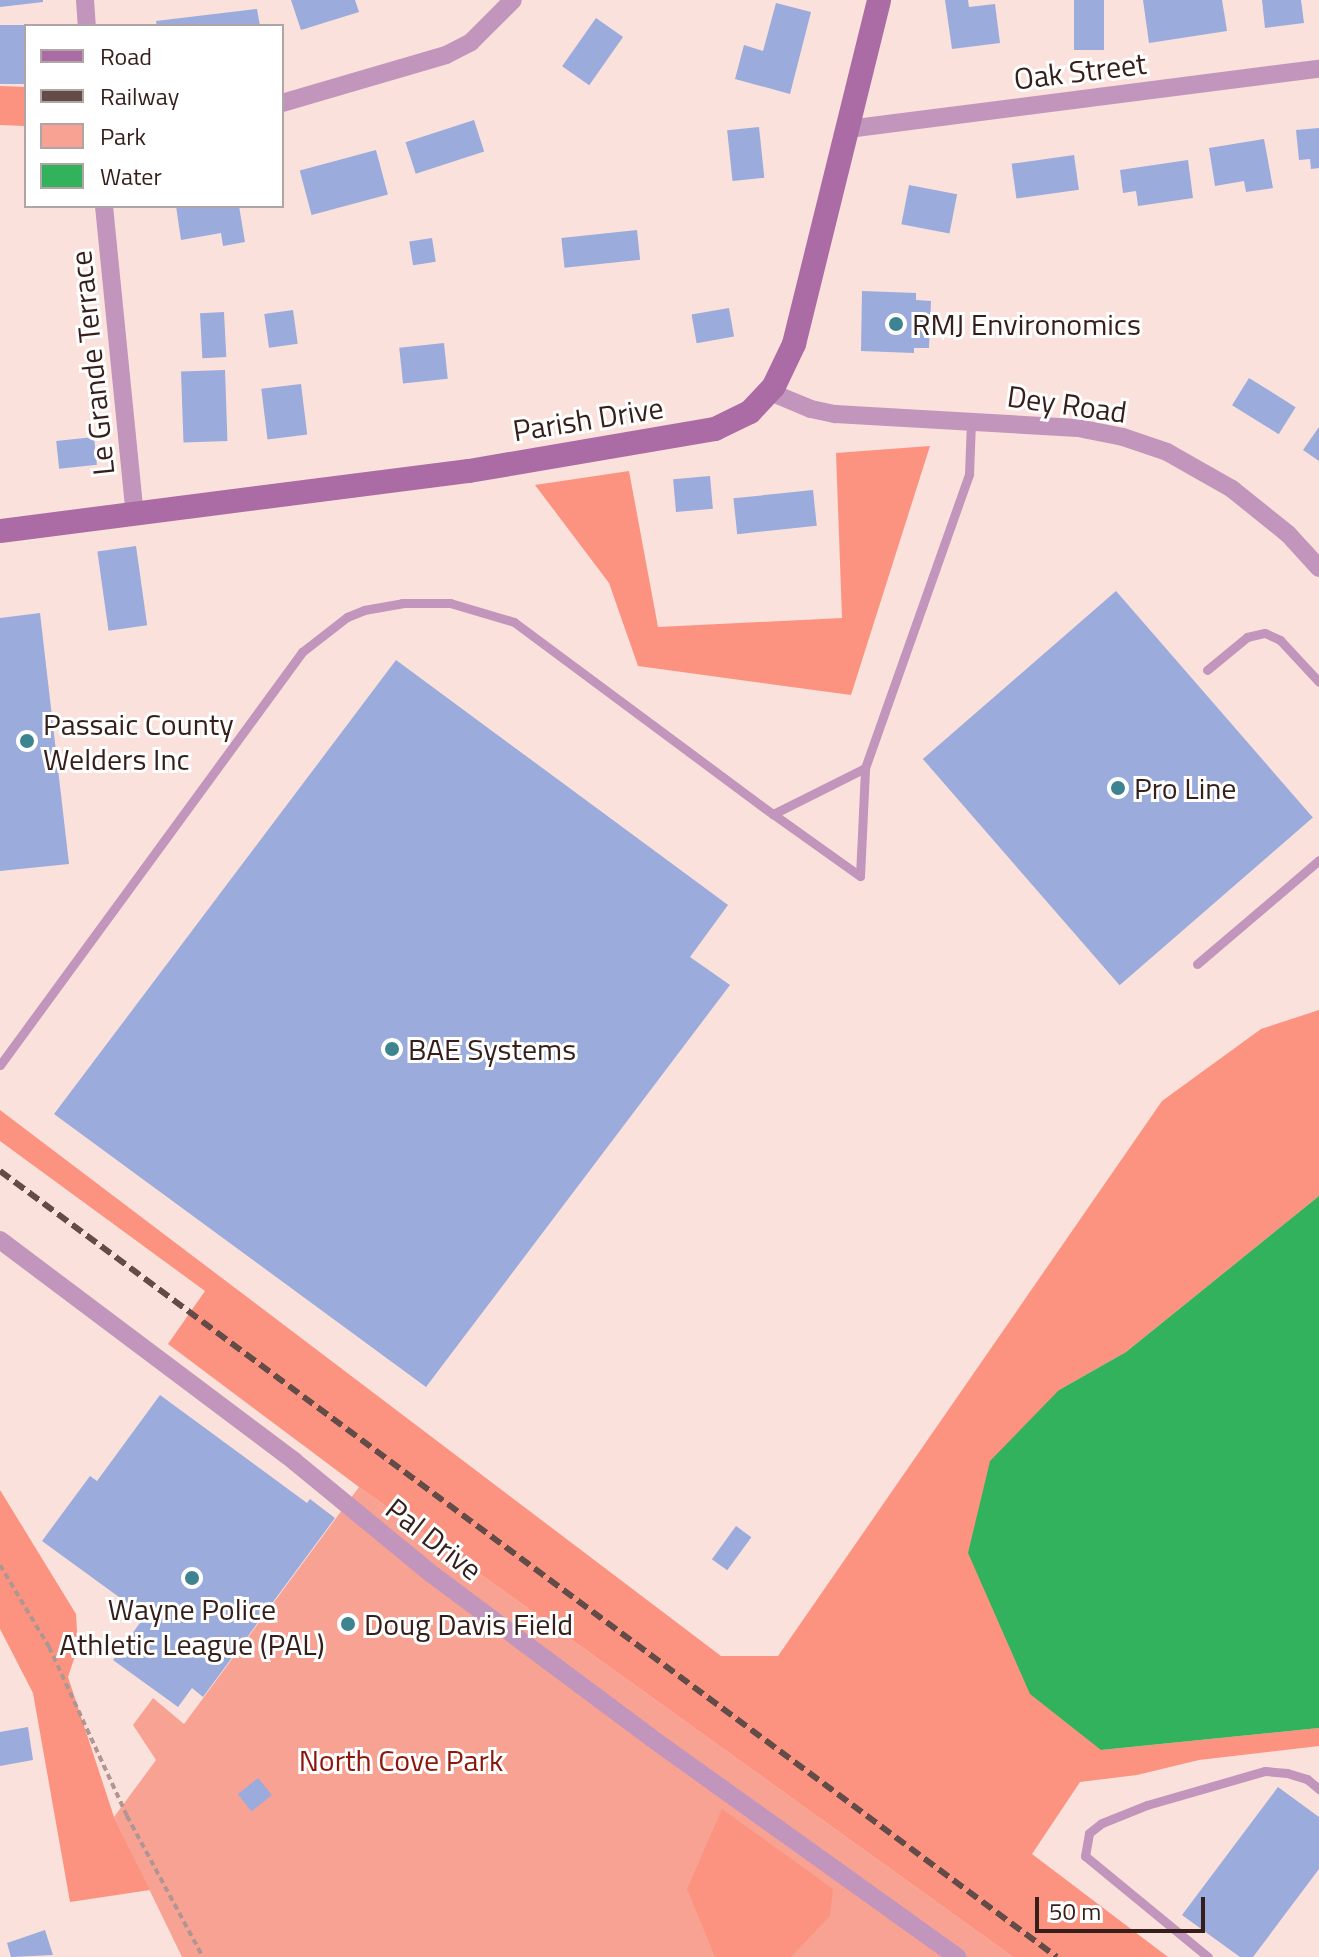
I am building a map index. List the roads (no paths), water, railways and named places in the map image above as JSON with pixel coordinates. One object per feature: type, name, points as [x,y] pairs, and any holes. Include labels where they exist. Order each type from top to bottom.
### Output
[{"type":"street","points":[[85,0],[87,24]]},
{"type":"street","points":[[284,102],[446,55],[471,42],[513,0]]},
{"type":"street","name":"Parish Drive","points":[[0,531],[469,471],[689,435],[735,422],[770,392],[794,344],[879,0]]},
{"type":"street","name":"Oak Street","points":[[848,129],[1319,69]]},
{"type":"street","name":"Le Grande Terrace","points":[[104,208],[135,515]]},
{"type":"street","name":"Dey Road","points":[[770,392],[811,409],[835,414],[1078,428],[1123,437],[1167,452],[1209,474],[1250,501],[1319,568]]},
{"type":"street","name":"Pal Drive","points":[[0,1240],[294,1461],[446,1585],[650,1737],[957,1957]]},
{"type":"lane","points":[[0,1065],[302,652],[347,617],[364,610],[402,603],[450,603],[514,622],[860,876],[865,768],[969,474],[971,421]]},
{"type":"lane","points":[[1207,670],[1247,637],[1265,633],[1280,640],[1319,682]]},
{"type":"lane","points":[[773,814],[865,768]]},
{"type":"lane","points":[[1197,964],[1319,860]]},
{"type":"lane","points":[[1208,1957],[1085,1856],[1089,1833],[1102,1823],[1147,1805],[1265,1771],[1307,1779],[1319,1789]]},
{"type":"water","points":[[1319,1196],[1319,1728],[1101,1750],[1030,1694],[968,1553],[990,1461],[1059,1390],[1126,1352]]},
{"type":"railway","points":[[0,1171],[1057,1957]]},
{"type":"place","name":"RMJ Environomics","points":[[896,324]]},
{"type":"place","name":"Passaic County Welders Inc","points":[[27,741]]},
{"type":"place","name":"Pro Line","points":[[1118,788]]},
{"type":"place","name":"BAE Systems","points":[[392,1049]]},
{"type":"place","name":"Wayne Police Athletic League (PAL)","points":[[192,1578]]},
{"type":"place","name":"Doug Davis Field","points":[[348,1624]]},
{"type":"park label","name":"North Cove Park","points":[[401,1760]]}]
